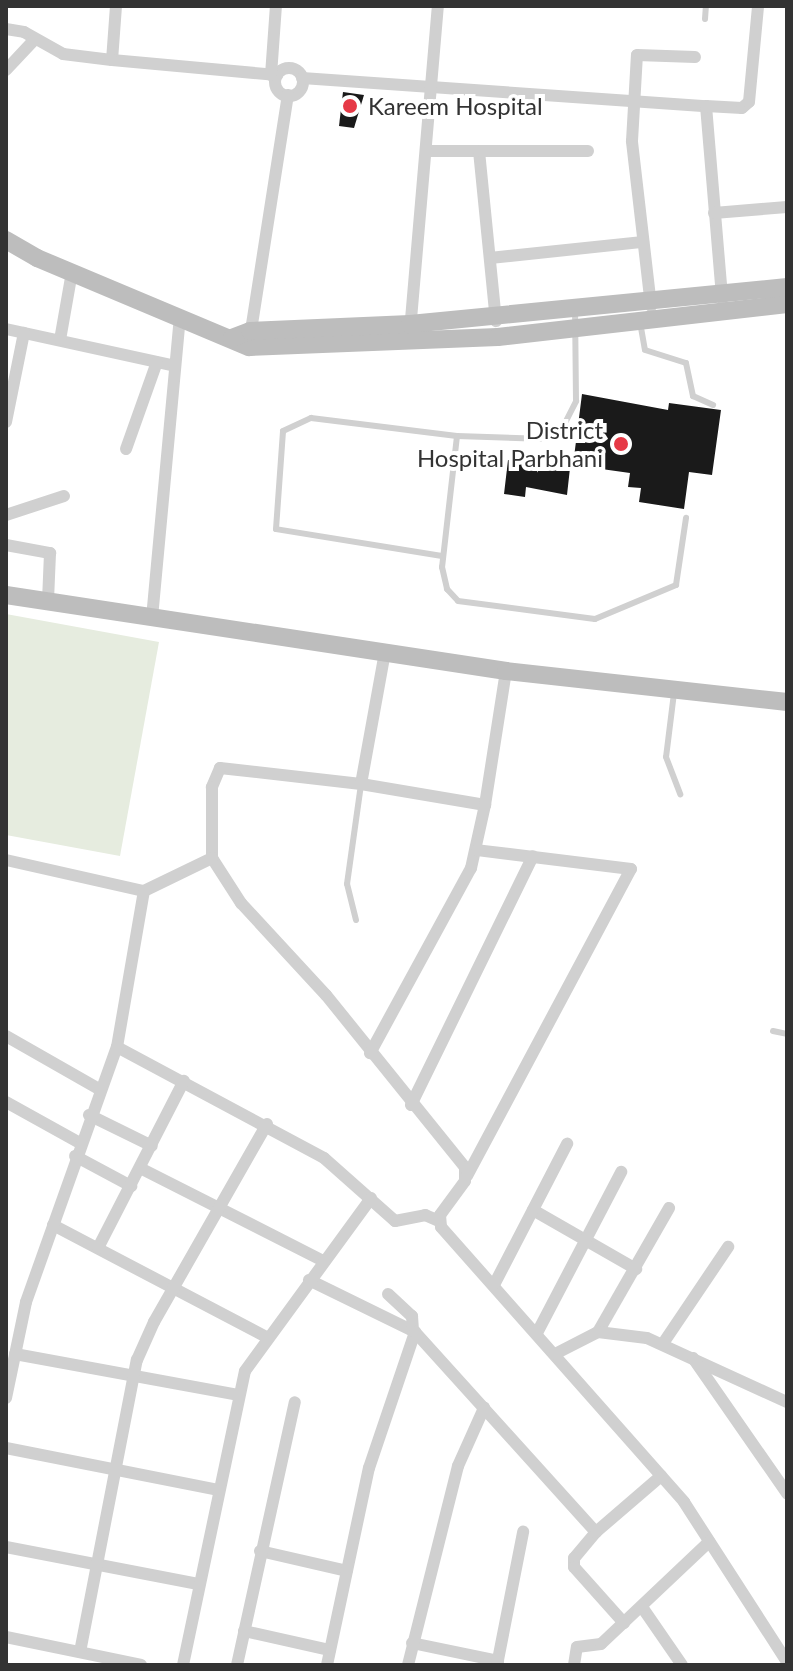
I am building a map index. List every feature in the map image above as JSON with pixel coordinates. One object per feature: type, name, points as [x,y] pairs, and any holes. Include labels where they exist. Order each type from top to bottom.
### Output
[{"type":"street","points":[[112,60],[116,6]]},
{"type":"street","points":[[276,6],[274,75],[277,88],[288,95]]},
{"type":"street","points":[[410,333],[438,6]]},
{"type":"street","points":[[6,29],[35,39],[63,54],[112,60],[274,75],[294,69],[302,78],[742,108],[749,102],[758,6]]},
{"type":"street","points":[[6,70],[35,39]]},
{"type":"street","points":[[646,322],[650,301],[633,101],[640,52],[695,57]]},
{"type":"street","points":[[288,95],[300,91],[302,78]]},
{"type":"street","points":[[250,339],[288,95]]},
{"type":"street","points":[[706,106],[724,313]]},
{"type":"street","points":[[426,151],[588,151]]},
{"type":"street","points":[[479,151],[498,337]]},
{"type":"street","points":[[714,213],[787,207]]},
{"type":"street","points":[[6,240],[72,272],[232,338],[337,347],[496,317],[646,322],[787,304]]},
{"type":"street","points":[[490,258],[643,242]]},
{"type":"street","points":[[60,340],[72,272]]},
{"type":"street","points":[[250,339],[337,327],[498,337],[650,301],[787,287]]},
{"type":"street","points":[[152,618],[180,317]]},
{"type":"street","points":[[337,327],[337,347]]},
{"type":"street","points":[[6,329],[175,366]]},
{"type":"street","points":[[6,422],[24,333]]},
{"type":"street","points":[[126,449],[157,362]]},
{"type":"street","points":[[6,515],[64,496]]},
{"type":"street","points":[[6,545],[50,553],[48,601]]},
{"type":"street","points":[[6,595],[506,671],[787,702]]},
{"type":"street","points":[[361,784],[385,652]]},
{"type":"street","points":[[370,1053],[477,850],[506,671]]},
{"type":"street","points":[[467,1176],[465,1167],[411,1105],[326,995],[241,903],[212,858],[212,787],[220,768],[361,784],[485,805]]},
{"type":"street","points":[[439,1221],[467,1176],[631,869],[477,850]]},
{"type":"street","points":[[411,1105],[533,856]]},
{"type":"street","points":[[6,860],[144,891],[212,858]]},
{"type":"street","points":[[6,1398],[26,1302],[89,1115],[117,1047],[144,891]]},
{"type":"street","points":[[6,1036],[99,1089]]},
{"type":"street","points":[[117,1047],[267,1124],[324,1158],[395,1221],[425,1215],[439,1221],[661,1476],[709,1542],[787,1662]]},
{"type":"street","points":[[98,1248],[184,1081]]},
{"type":"street","points":[[6,1102],[80,1143]]},
{"type":"street","points":[[89,1115],[152,1146]]},
{"type":"street","points":[[80,1652],[133,1376],[154,1322],[267,1124]]},
{"type":"street","points":[[495,1283],[567,1144]]},
{"type":"street","points":[[75,1156],[131,1186]]},
{"type":"street","points":[[140,1168],[323,1261]]},
{"type":"street","points":[[537,1333],[621,1172]]},
{"type":"street","points":[[183,1665],[245,1371],[266,1337],[371,1198]]},
{"type":"street","points":[[555,1354],[598,1332],[669,1208]]},
{"type":"street","points":[[533,1210],[636,1269]]},
{"type":"street","points":[[53,1225],[266,1337]]},
{"type":"street","points":[[664,1342],[728,1247]]},
{"type":"street","points":[[309,1280],[414,1331],[596,1532]]},
{"type":"street","points":[[327,1665],[369,1468],[414,1331],[412,1316],[388,1294]]},
{"type":"street","points":[[598,1332],[664,1342],[787,1402]]},
{"type":"street","points":[[15,1354],[239,1395]]},
{"type":"street","points":[[691,1355],[787,1493]]},
{"type":"street","points":[[237,1665],[295,1402]]},
{"type":"street","points":[[408,1665],[458,1466],[484,1408]]},
{"type":"street","points":[[6,1448],[218,1490]]},
{"type":"street","points":[[624,1623],[574,1567],[574,1558],[596,1532],[661,1476]]},
{"type":"street","points":[[412,1643],[498,1663],[523,1532]]},
{"type":"street","points":[[574,1665],[577,1647],[598,1646],[709,1542]]},
{"type":"street","points":[[6,1547],[199,1584]]},
{"type":"street","points":[[260,1551],[347,1571]]},
{"type":"street","points":[[642,1607],[671,1659],[682,1665]]},
{"type":"street","points":[[244,1631],[330,1650]]},
{"type":"street","points":[[6,1637],[141,1665]]},
{"type":"lane","points":[[705,19],[706,6]]},
{"type":"lane","points":[[442,556],[276,529],[282,435],[293,422],[311,418],[457,436],[536,441],[563,427],[579,384],[577,320]]},
{"type":"lane","points":[[646,322],[645,350],[686,363],[693,396],[713,405]]},
{"type":"lane","points":[[457,436],[442,556],[444,582],[458,601],[589,621],[676,585],[686,518]]},
{"type":"lane","points":[[675,689],[666,757],[680,794]]},
{"type":"lane","points":[[356,920],[347,884],[361,784]]},
{"type":"lane","points":[[773,1031],[787,1034]]},
{"type":"shaded area","points":[[6,614],[159,642],[120,856],[6,835]]},
{"type":"building","points":[[343,92],[364,95],[354,128],[339,126]]},
{"type":"building","points":[[582,394],[668,410],[669,403],[721,410],[712,475],[689,472],[684,509],[639,502],[641,488],[628,487],[630,473],[573,465]]},
{"type":"building","points":[[508,460],[570,468],[567,495],[526,487],[525,497],[504,494]]},
{"type":"place","name":"Kareem Hospital","points":[[350,106]]},
{"type":"place","name":"District Hospital Parbhani","points":[[621,444]]}]
